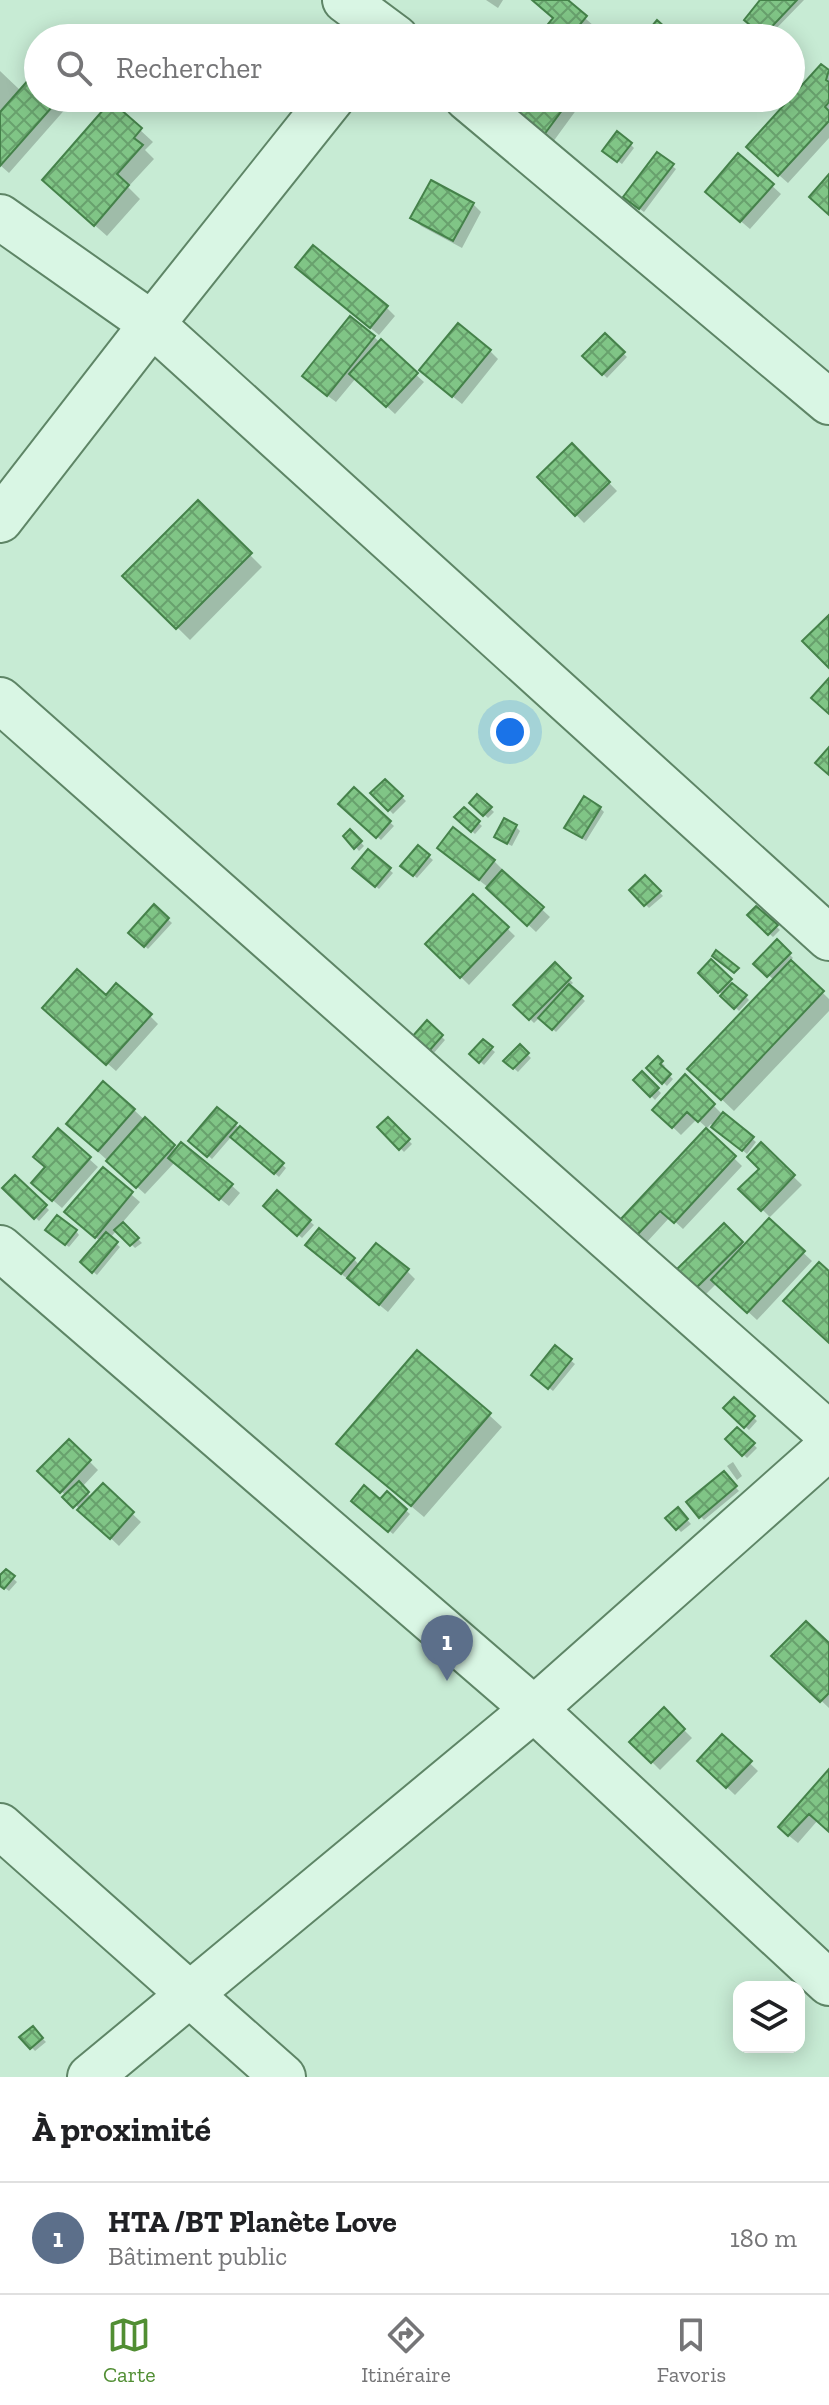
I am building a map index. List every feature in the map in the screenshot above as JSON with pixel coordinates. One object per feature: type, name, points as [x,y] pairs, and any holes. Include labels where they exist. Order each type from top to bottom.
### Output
[{"type":"street","points":[[345,0],[374,24]]},
{"type":"street","points":[[0,520],[321,112]]},
{"type":"street","points":[[484,112],[829,402]]},
{"type":"street","points":[[0,217],[152,324],[829,938]]},
{"type":"street","points":[[0,700],[829,1434]]},
{"type":"street","points":[[0,1248],[534,1709],[829,1983]]},
{"type":"street","points":[[90,2077],[534,1709],[829,1447]]},
{"type":"street","points":[[0,1826],[283,2077]]},
{"type":"building","points":[[532,0],[568,0],[587,16],[580,24],[548,24],[553,18]]},
{"type":"building","points":[[760,0],[797,0],[774,24],[749,24],[744,20]]},
{"type":"building","points":[[821,64],[829,70],[826,80],[829,82],[829,102],[825,107],[829,111],[829,121],[778,176],[746,147],[778,112],[805,112],[805,82]]},
{"type":"building","points":[[24,85],[24,112],[48,112],[0,166],[0,112]]},
{"type":"building","points":[[101,112],[124,112],[142,128],[134,138],[143,145],[117,174],[129,185],[94,226],[42,180]]},
{"type":"building","points":[[507,112],[561,112],[541,139],[505,115]]},
{"type":"building","points":[[617,131],[632,143],[617,162],[602,151]]},
{"type":"building","points":[[657,152],[674,164],[639,209],[623,197]]},
{"type":"building","points":[[738,153],[774,184],[740,222],[705,192]]},
{"type":"building","points":[[829,174],[829,215],[809,197]]},
{"type":"building","points":[[431,180],[474,203],[453,241],[410,218]]},
{"type":"building","points":[[313,245],[388,306],[370,328],[295,267]]},
{"type":"building","points":[[350,316],[375,336],[327,396],[302,376]]},
{"type":"building","points":[[458,323],[491,350],[452,397],[419,370]]},
{"type":"building","points":[[605,333],[625,352],[602,375],[582,356]]},
{"type":"building","points":[[381,339],[418,373],[386,407],[349,374]]},
{"type":"building","points":[[572,443],[610,482],[575,516],[537,477]]},
{"type":"building","points":[[198,500],[252,553],[176,629],[122,576]]},
{"type":"building","points":[[829,615],[829,668],[802,641]]},
{"type":"building","points":[[829,678],[829,714],[811,698]]},
{"type":"building","points":[[829,747],[829,775],[815,763]]},
{"type":"building","points":[[385,779],[403,796],[388,811],[370,793]]},
{"type":"building","points":[[354,787],[391,821],[376,838],[338,804]]},
{"type":"building","points":[[477,794],[492,807],[483,816],[469,803]]},
{"type":"building","points":[[584,796],[601,807],[582,838],[564,828]]},
{"type":"building","points":[[464,807],[480,821],[471,832],[454,817]]},
{"type":"building","points":[[504,818],[517,825],[507,844],[494,837]]},
{"type":"building","points":[[453,827],[495,860],[479,880],[437,848]]},
{"type":"building","points":[[350,829],[362,841],[354,849],[343,836]]},
{"type":"building","points":[[418,845],[430,855],[413,876],[400,866]]},
{"type":"building","points":[[368,849],[391,868],[375,887],[352,868]]},
{"type":"building","points":[[502,870],[544,907],[527,926],[486,888]]},
{"type":"building","points":[[645,875],[661,891],[644,906],[629,890]]},
{"type":"building","points":[[473,894],[509,927],[460,978],[425,944]]},
{"type":"building","points":[[154,904],[169,918],[144,947],[128,933]]},
{"type":"building","points":[[756,906],[778,925],[768,935],[747,915]]},
{"type":"building","points":[[777,939],[791,953],[767,977],[753,964]]},
{"type":"building","points":[[716,950],[739,968],[734,973],[712,956]]},
{"type":"building","points":[[711,959],[732,979],[718,993],[698,973]]},
{"type":"building","points":[[791,960],[824,991],[721,1100],[687,1069]]},
{"type":"building","points":[[555,962],[571,978],[529,1020],[513,1005]]},
{"type":"building","points":[[77,969],[106,995],[116,983],[152,1014],[106,1065],[42,1008]]},
{"type":"building","points":[[732,983],[747,995],[734,1009],[720,996]]},
{"type":"building","points":[[569,984],[583,996],[552,1030],[538,1018]]},
{"type":"building","points":[[427,1020],[443,1035],[429,1051],[412,1037]]},
{"type":"building","points":[[483,1039],[493,1047],[479,1063],[469,1054]]},
{"type":"building","points":[[520,1044],[529,1053],[513,1069],[503,1061]]},
{"type":"building","points":[[658,1056],[663,1061],[660,1064],[671,1074],[662,1084],[646,1068]]},
{"type":"building","points":[[642,1071],[659,1088],[650,1097],[633,1080]]},
{"type":"building","points":[[685,1074],[715,1104],[698,1122],[687,1112],[672,1128],[652,1110]]},
{"type":"building","points":[[103,1081],[135,1109],[98,1151],[66,1124]]},
{"type":"building","points":[[217,1107],[237,1123],[207,1157],[188,1141]]},
{"type":"building","points":[[723,1112],[754,1137],[742,1151],[711,1127]]},
{"type":"building","points":[[145,1117],[175,1145],[136,1188],[106,1161]]},
{"type":"building","points":[[388,1117],[410,1139],[399,1150],[377,1127]]},
{"type":"building","points":[[240,1126],[284,1163],[274,1174],[230,1137]]},
{"type":"building","points":[[58,1128],[91,1157],[52,1201],[31,1183],[45,1167],[33,1157]]},
{"type":"building","points":[[706,1128],[736,1156],[674,1223],[660,1211],[636,1236],[619,1221]]},
{"type":"building","points":[[181,1142],[233,1184],[219,1200],[168,1158]]},
{"type":"building","points":[[761,1142],[795,1175],[761,1211],[738,1189],[759,1169],[747,1157]]},
{"type":"building","points":[[103,1167],[133,1192],[95,1238],[64,1212]]},
{"type":"building","points":[[15,1175],[47,1205],[34,1219],[2,1188]]},
{"type":"building","points":[[277,1190],[311,1220],[297,1236],[263,1206]]},
{"type":"building","points":[[57,1215],[77,1230],[65,1245],[45,1230]]},
{"type":"building","points":[[769,1218],[805,1251],[747,1313],[711,1280]]},
{"type":"building","points":[[123,1222],[139,1238],[130,1246],[114,1230]]},
{"type":"building","points":[[724,1223],[743,1242],[695,1289],[676,1270]]},
{"type":"building","points":[[319,1228],[355,1258],[341,1274],[305,1245]]},
{"type":"building","points":[[106,1232],[118,1242],[92,1273],[80,1262]]},
{"type":"building","points":[[376,1243],[409,1269],[379,1305],[347,1278]]},
{"type":"building","points":[[819,1262],[829,1271],[829,1343],[783,1301]]},
{"type":"building","points":[[555,1345],[572,1359],[548,1389],[531,1375]]},
{"type":"building","points":[[417,1350],[491,1413],[411,1506],[336,1444]]},
{"type":"building","points":[[734,1397],[755,1416],[744,1428],[723,1408]]},
{"type":"building","points":[[737,1427],[755,1443],[742,1456],[725,1439]]},
{"type":"building","points":[[69,1439],[91,1460],[60,1493],[37,1471]]},
{"type":"building","points":[[724,1471],[737,1486],[699,1518],[686,1502]]},
{"type":"building","points":[[79,1481],[89,1492],[73,1508],[62,1497]]},
{"type":"building","points":[[103,1483],[134,1512],[110,1539],[77,1510]]},
{"type":"building","points":[[364,1485],[380,1499],[387,1491],[407,1509],[388,1532],[351,1501]]},
{"type":"building","points":[[678,1507],[688,1519],[676,1530],[665,1518]]},
{"type":"building","points":[[6,1569],[15,1576],[4,1589],[0,1586],[0,1575]]},
{"type":"building","points":[[806,1621],[829,1643],[829,1693],[820,1702],[771,1656]]},
{"type":"building","points":[[664,1707],[685,1729],[651,1763],[629,1742]]},
{"type":"building","points":[[722,1734],[752,1761],[726,1788],[697,1761]]},
{"type":"building","points":[[829,1769],[829,1832],[809,1814],[788,1836],[778,1827]]},
{"type":"building","points":[[33,2026],[43,2038],[30,2049],[19,2037]]},
{"type":"place","name":"HTA /BT Planète Love","points":[[447,1681]]}]
